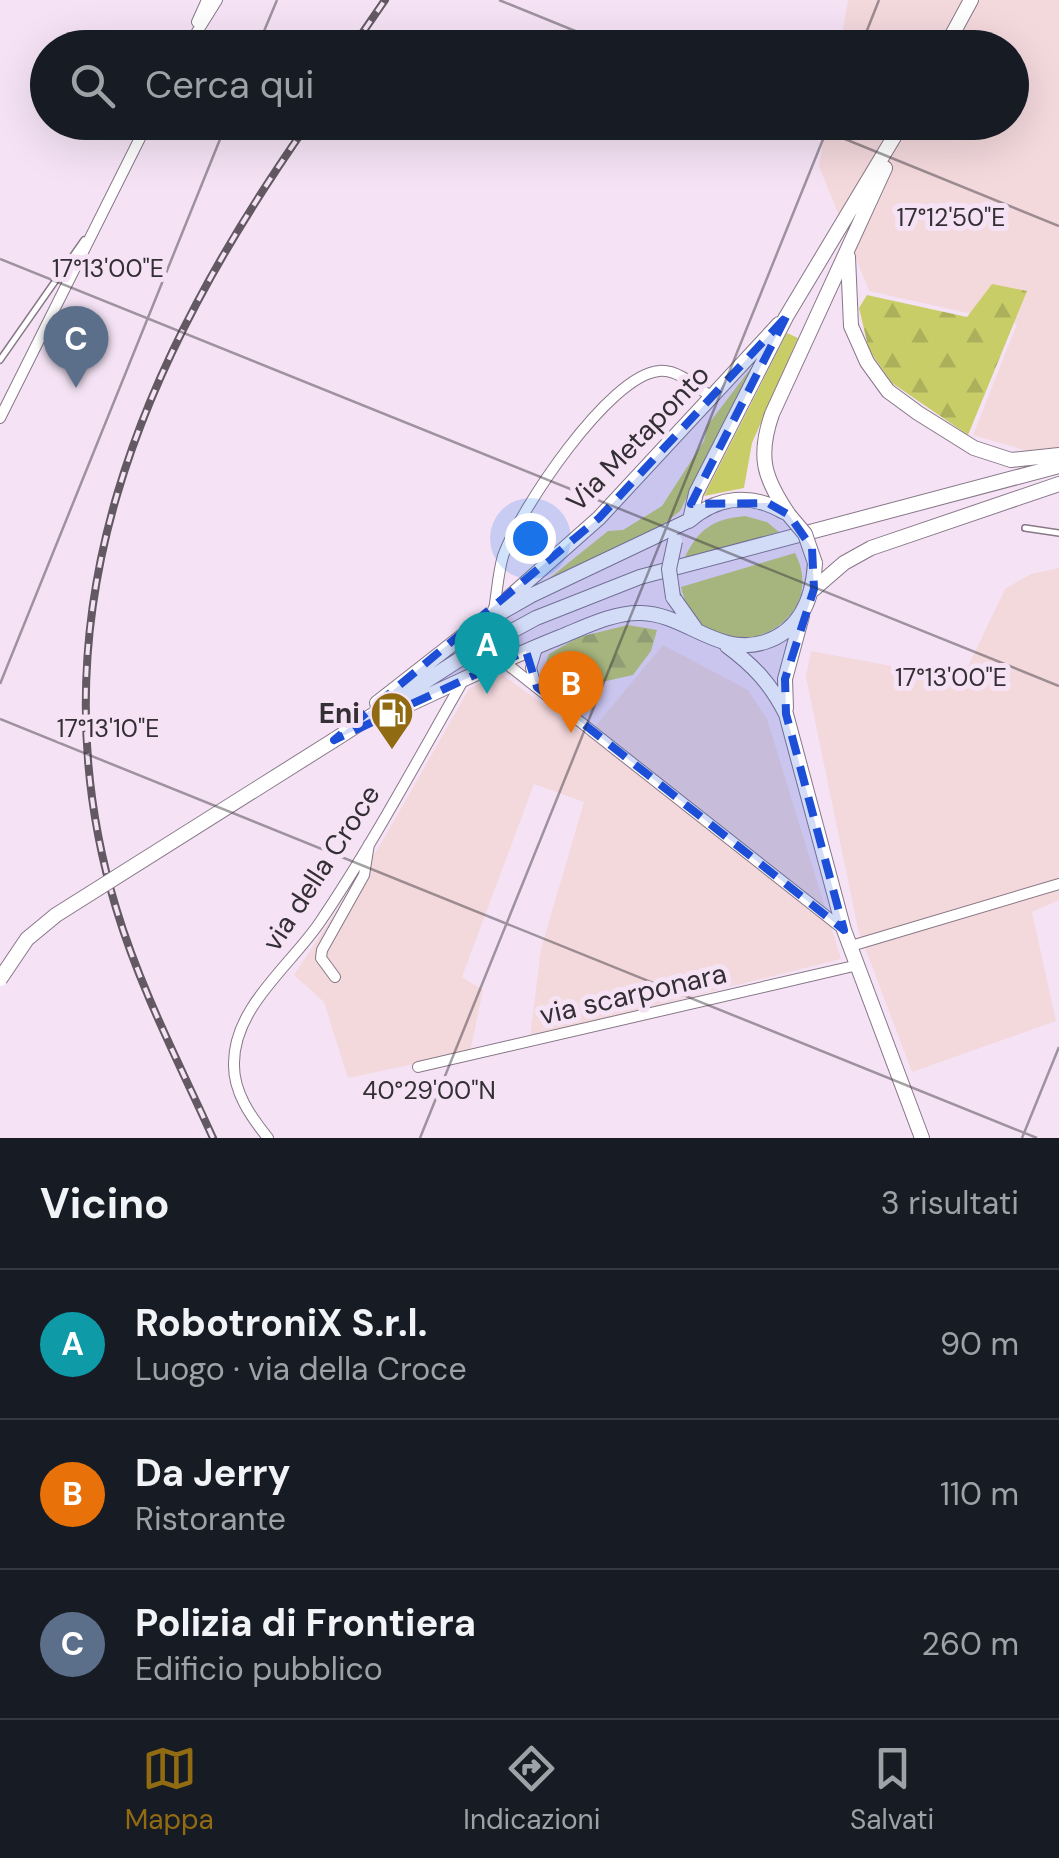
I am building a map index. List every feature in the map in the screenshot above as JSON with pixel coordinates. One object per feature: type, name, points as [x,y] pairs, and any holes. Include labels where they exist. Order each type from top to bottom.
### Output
[{"type":"main road","points":[[953,30],[966,2]]},
{"type":"main road","points":[[699,632],[686,620],[673,598],[668,569],[675,541],[690,520],[696,493],[772,351],[786,316],[893,140]]},
{"type":"main road","points":[[786,714],[785,680],[802,614],[814,589],[815,563],[805,534],[773,491],[764,464],[763,441],[896,140]]},
{"type":"main road","points":[[848,252],[851,326],[868,362],[888,390],[974,448],[1011,460],[1059,455]]},
{"type":"main road","name":"Via Metaponto","points":[[334,740],[416,670],[474,628],[599,518],[786,316]]},
{"type":"main road","points":[[0,979],[27,939],[56,915],[457,661],[536,618],[640,578],[1059,466]]},
{"type":"main road","points":[[814,589],[844,563],[871,548],[1059,484]]},
{"type":"main road","points":[[474,628],[690,520],[713,504],[743,498],[768,503],[789,514]]},
{"type":"main road","points":[[334,740],[596,622],[637,612],[658,614],[722,643],[757,668],[786,714],[844,930],[922,1138]]},
{"type":"main road","points":[[722,643],[740,646],[766,642],[784,632],[802,614]]},
{"type":"street","points":[[194,30],[208,0]]},
{"type":"street","points":[[198,30],[218,0]]},
{"type":"street","points":[[0,418],[139,140]]},
{"type":"street","points":[[494,611],[503,557],[521,523],[561,457],[600,412],[648,373],[663,370],[681,376],[713,398]]},
{"type":"street","points":[[536,687],[531,668],[538,645]]},
{"type":"street","points":[[503,661],[844,930]]},
{"type":"street","name":"via della Croce","points":[[268,1138],[246,1110],[234,1064],[241,1032],[254,1005],[319,923],[464,679]]},
{"type":"street","points":[[336,977],[321,958],[322,950],[364,875],[370,837]]},
{"type":"street","points":[[850,946],[1059,884]]},
{"type":"street","name":"via scarponara","points":[[418,1067],[858,965]]},
{"type":"lane","points":[[0,360],[106,208]]},
{"type":"lane","points":[[1025,528],[1059,533]]},
{"type":"highlighted area","points":[[786,317],[691,504],[768,503],[789,515],[812,548],[814,589],[785,679],[786,714],[844,930],[537,687],[526,651],[334,740],[599,518]]},
{"type":"shaded area","points":[[848,0],[1059,0],[1059,447],[1034,453],[973,435],[1017,324],[869,291],[819,166],[823,140],[1029,140],[1029,30],[843,30]]},
{"type":"shaded area","points":[[1059,568],[1059,900],[1032,912],[1056,1021],[912,1072],[858,929],[806,677],[811,651],[962,679],[1005,589],[1031,574]]},
{"type":"shaded area","points":[[663,645],[748,690],[767,719],[841,959],[530,1037],[541,949],[584,802],[534,784],[462,977],[483,990],[470,1052],[348,1078],[324,1002],[294,975],[382,842],[469,689],[500,673],[587,736]]},
{"type":"green space","points":[[992,284],[1027,291],[968,435],[892,383],[869,350],[859,308],[867,295],[967,317]]},
{"type":"green space","points":[[787,333],[798,338],[752,443],[744,488],[704,496]]},
{"type":"green space","points":[[754,364],[680,511],[660,527],[541,585],[608,531],[623,530],[662,506],[704,441],[707,426]]},
{"type":"green space","points":[[745,516],[767,522],[779,532],[684,559],[708,527]]},
{"type":"green space","points":[[795,553],[802,581],[797,604],[782,623],[761,635],[737,639],[713,633],[694,616],[681,587]]},
{"type":"green space","points":[[628,625],[657,630],[651,651],[633,675],[584,686],[551,683],[543,672],[549,654],[579,637]]},
{"type":"railway","points":[[364,30],[385,0]]},
{"type":"railway","points":[[213,1138],[136,967],[116,908],[92,800],[86,695],[95,593],[117,494],[152,398],[196,304],[249,212],[297,140]]},
{"type":"place","name":"Polizia di Frontiera","points":[[76,388]]},
{"type":"place","name":"RobotroniX S.r.l.","points":[[487,694]]},
{"type":"place","name":"Da Jerry","points":[[571,733]]},
{"type":"place","name":"Eni","points":[[392,751]]}]
